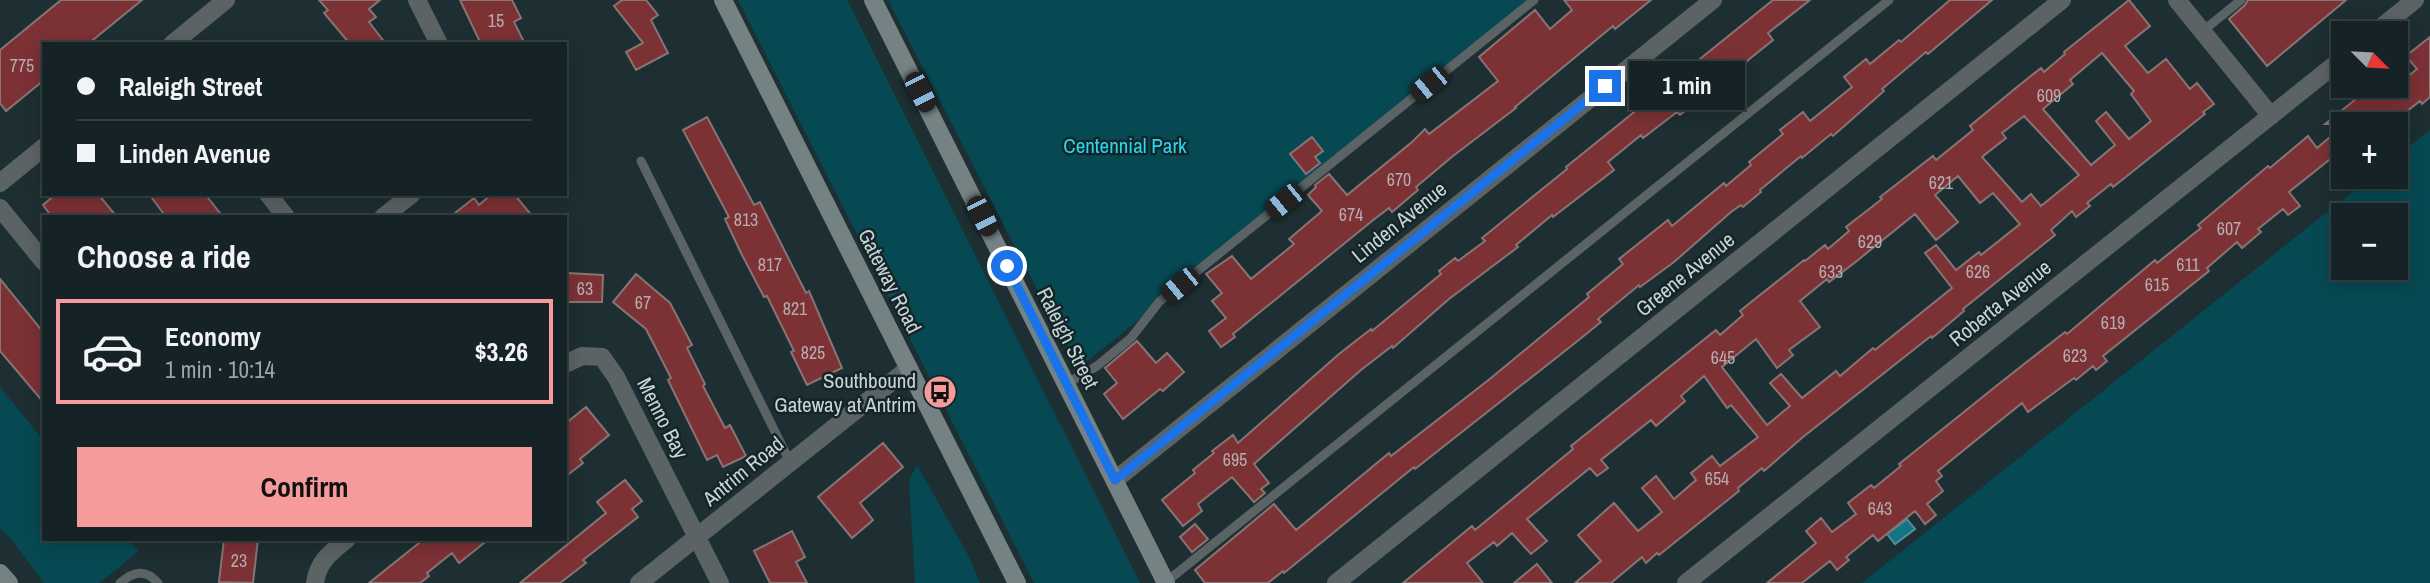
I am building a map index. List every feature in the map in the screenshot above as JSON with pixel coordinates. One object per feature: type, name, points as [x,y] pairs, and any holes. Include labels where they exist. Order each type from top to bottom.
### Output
[{"type":"street","points":[[174,42],[226,0]]},
{"type":"street","points":[[417,0],[438,42]]},
{"type":"street","name":"Gateway Road","points":[[723,0],[1017,583]]},
{"type":"street","name":"Raleigh Street","points":[[873,0],[1166,582]]},
{"type":"street","name":"Linden Avenue","points":[[1115,480],[1713,0]]},
{"type":"street","name":"Greene Avenue","points":[[1336,583],[2062,0]]},
{"type":"street","points":[[2177,0],[2271,116]]},
{"type":"street","points":[[2389,21],[2415,0]]},
{"type":"street","name":"Roberta Avenue","points":[[1686,583],[2331,68]]},
{"type":"street","points":[[0,183],[42,149]]},
{"type":"street","points":[[270,196],[284,215]]},
{"type":"street","points":[[386,215],[409,196]]},
{"type":"street","points":[[0,208],[42,260]]},
{"type":"street","name":"Menno Bay","points":[[567,363],[582,356],[602,356],[616,377],[697,537]]},
{"type":"street","name":"Antrim Road","points":[[639,583],[909,369]]},
{"type":"street","points":[[697,537],[720,583]]},
{"type":"street","points":[[315,583],[318,567],[345,541]]},
{"type":"street","points":[[0,573],[9,583]]},
{"type":"lane","points":[[1066,384],[1097,366],[1131,338],[1159,302],[1534,0]]},
{"type":"lane","points":[[1166,582],[1889,0]]},
{"type":"lane","points":[[2204,30],[2241,0]]},
{"type":"lane","points":[[641,161],[790,462]]},
{"type":"lane","points":[[120,583],[134,573],[141,572],[148,574],[158,583]]},
{"type":"green space","points":[[738,0],[847,0],[1140,583],[1034,583]]},
{"type":"green space","name":"Centennial Park","points":[[888,0],[1532,0],[1078,369]]},
{"type":"green space","points":[[2430,130],[2430,583],[1862,583],[2331,209],[2331,280],[2408,280],[2408,203],[2338,203],[2356,189],[2408,189],[2408,147]]},
{"type":"green space","points":[[0,387],[42,439],[42,541],[129,541],[139,551],[99,583],[44,583],[11,539],[0,529]]},
{"type":"green space","points":[[917,465],[967,553],[980,583],[915,583],[909,480]]},
{"type":"shaded area","points":[[1907,519],[1915,529],[1895,544],[1887,534]]},
{"type":"building","points":[[61,0],[142,0],[90,42],[42,42],[42,82],[6,111],[0,103],[0,50]]},
{"type":"building","points":[[319,0],[380,0],[369,9],[376,17],[369,22],[384,42],[348,42],[324,13],[328,10]]},
{"type":"building","points":[[460,0],[512,0],[521,18],[514,22],[524,42],[480,42]]},
{"type":"building","points":[[622,0],[646,0],[658,15],[651,20],[668,53],[636,70],[626,52],[643,43],[614,6]]},
{"type":"building","points":[[1564,0],[1651,0],[1615,29],[1613,26],[1516,108],[1416,187],[1418,190],[1392,212],[1389,208],[1372,221],[1233,334],[1235,337],[1221,347],[1209,331],[1226,318],[1212,301],[1222,293],[1206,274],[1232,256],[1251,279],[1294,244],[1289,239],[1322,211],[1308,195],[1315,185],[1329,174],[1347,195],[1425,129],[1429,134],[1498,81],[1479,57],[1535,10],[1550,29],[1572,10]]},
{"type":"building","points":[[1773,0],[1810,0],[1768,33],[1773,40],[1680,115],[1677,112],[1643,138],[1641,135],[1608,162],[1614,170],[1553,217],[1552,215],[1516,245],[1518,247],[1449,299],[1393,348],[1392,346],[1361,370],[1254,464],[1269,483],[1261,489],[1265,493],[1254,502],[1232,477],[1198,504],[1202,511],[1183,526],[1162,500],[1195,473],[1193,470],[1214,453],[1212,451],[1233,435],[1238,443],[1339,354],[1371,329],[1372,331],[1441,274],[1439,271],[1455,258],[1458,261],[1485,241],[1482,238],[1567,169],[1566,167]]},
{"type":"building","points":[[1950,0],[1992,0],[1882,89],[1884,91],[1833,136],[1831,134],[1802,158],[1801,156],[1674,262],[1640,287],[1639,285],[1598,319],[1601,322],[1575,343],[1415,469],[1414,467],[1284,573],[1283,571],[1268,583],[1205,583],[1195,570],[1274,504],[1296,530],[1389,453],[1391,456],[1491,378],[1589,297],[1587,294],[1623,264],[1619,259],[1668,220],[1672,226],[1724,183],[1726,186],[1751,165],[1749,162],[1783,134],[1780,130],[1803,112],[1810,121],[1852,87],[1844,77],[1866,59],[1870,64],[1899,40],[1901,42]]},
{"type":"building","points":[[2129,0],[2150,26],[2125,46],[2148,73],[2166,59],[2190,89],[2197,83],[2214,104],[2113,187],[2111,184],[2087,203],[2090,206],[2076,217],[2072,211],[2051,230],[2055,235],[1963,309],[1964,311],[1932,338],[1931,336],[1803,437],[1764,471],[1762,468],[1738,488],[1739,491],[1646,563],[1642,557],[1611,583],[1575,583],[1601,561],[1578,535],[1614,503],[1638,531],[1662,512],[1642,488],[1656,476],[1674,499],[1696,480],[1691,473],[1712,456],[1720,466],[1758,437],[1731,405],[1727,408],[1704,376],[1681,396],[1685,401],[1656,426],[1651,420],[1601,460],[1608,468],[1597,476],[1590,468],[1527,519],[1547,541],[1531,554],[1512,533],[1497,546],[1494,542],[1467,563],[1483,583],[1403,583],[1472,526],[1475,530],[1573,449],[1571,446],[1716,330],[1720,335],[1743,315],[1740,311],[1804,260],[1825,245],[1828,249],[1849,231],[1846,227],[1882,199],[1880,197],[1933,156],[1936,160],[1973,130],[1970,126],[2041,68],[2044,72],[2065,54],[2064,52]],"holes":[[[2102,53],[2134,91],[2131,94],[2151,121],[2129,139],[2106,112],[2096,121],[2115,145],[2091,165],[2043,109],[2073,84],[2070,80]],[[2024,116],[2079,175],[2041,206],[2031,194],[2022,202],[1982,157],[2006,138],[2002,133]],[[1958,176],[1980,203],[1993,193],[2020,224],[1981,255],[1979,252],[1956,270],[1936,245],[1925,253],[1952,288],[1840,376],[1836,371],[1802,398],[1781,374],[1770,383],[1790,406],[1767,425],[1722,367],[1756,339],[1777,368],[1793,355],[1789,350],[1820,327],[1800,301],[1827,279],[1829,282],[1853,264],[1915,214],[1936,240],[1958,222],[1935,195]]]},
{"type":"building","points":[[2248,0],[2346,0],[2267,66],[2229,19]]},
{"type":"building","points":[[2430,37],[2430,97],[2422,104],[2420,101],[2406,112],[2340,112],[2357,98],[2408,98],[2408,76],[2417,69],[2408,54]]},
{"type":"building","points":[[707,117],[754,205],[760,202],[806,293],[809,291],[842,368],[807,385],[767,296],[764,297],[725,219],[729,217],[683,130]]},
{"type":"building","points":[[2308,136],[2317,148],[2331,136],[2331,158],[2289,192],[2300,206],[2288,215],[2283,209],[2258,229],[2261,232],[2242,248],[2237,242],[2207,268],[2209,271],[2103,356],[2107,361],[2096,370],[2093,366],[2028,412],[2022,403],[1938,471],[1942,476],[1936,481],[1943,491],[1927,504],[1936,515],[1925,524],[1915,511],[1878,541],[1873,535],[1846,557],[1849,560],[1837,570],[1830,561],[1802,583],[1767,583],[1816,543],[1806,531],[1821,518],[1832,532],[1856,514],[1848,503],[1871,485],[1874,488],[1901,466],[1899,464],[2000,383],[2065,332],[2067,334],[2155,260],[2157,263],[2201,228],[2198,225],[2268,166],[2270,168]]},
{"type":"building","points":[[1312,137],[1323,151],[1315,157],[1320,163],[1306,174],[1290,154]]},
{"type":"building","points":[[54,196],[100,196],[115,215],[50,215],[43,205]]},
{"type":"building","points":[[150,196],[207,196],[221,215],[165,215]]},
{"type":"building","points":[[490,196],[516,196],[531,215],[453,215],[474,198],[479,205]]},
{"type":"building","points":[[568,273],[603,275],[602,302],[567,302]]},
{"type":"building","points":[[636,274],[670,303],[692,345],[687,348],[705,384],[703,386],[725,428],[730,425],[746,456],[723,467],[717,455],[707,460],[646,329],[613,302]]},
{"type":"building","points":[[0,279],[42,331],[42,401],[0,351]]},
{"type":"building","points":[[1137,341],[1156,363],[1167,353],[1184,372],[1163,391],[1160,389],[1123,419],[1104,394],[1117,383],[1105,368]]},
{"type":"building","points":[[586,407],[609,435],[580,459],[583,463],[567,475],[567,422]]},
{"type":"building","points":[[883,443],[903,467],[860,503],[873,520],[852,538],[818,497]]},
{"type":"building","points":[[625,480],[642,501],[632,509],[638,517],[583,560],[586,563],[560,583],[520,583],[606,513],[597,502]]},
{"type":"building","points":[[1195,524],[1208,539],[1192,552],[1180,537]]},
{"type":"building","points":[[792,531],[805,557],[796,562],[807,583],[770,583],[754,551]]},
{"type":"building","points":[[224,541],[258,541],[253,583],[219,582]]},
{"type":"building","points":[[422,541],[486,541],[459,563],[452,553],[427,573],[429,576],[420,583],[369,583]]},
{"type":"building","points":[[1537,564],[1552,583],[1514,583]]},
{"type":"place","name":"Southbound Gateway at Antrim","points":[[940,392]]},
{"type":"route","points":[[1007,266],[1115,480],[1605,86]]}]
